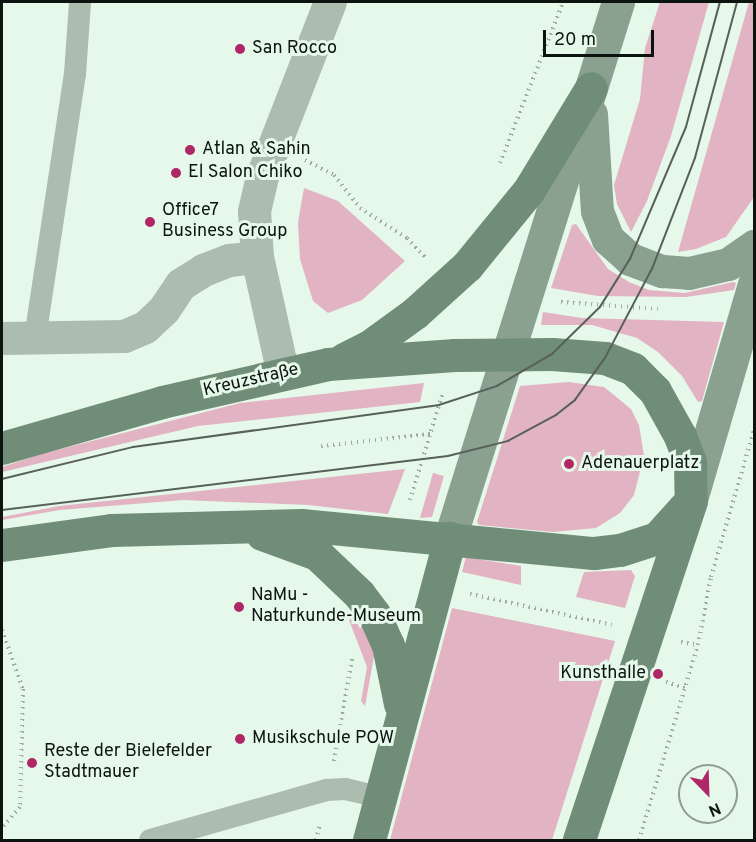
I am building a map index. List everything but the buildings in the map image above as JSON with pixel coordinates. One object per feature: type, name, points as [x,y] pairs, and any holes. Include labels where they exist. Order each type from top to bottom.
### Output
[{"type":"main road","points":[[369,840],[401,713],[450,538],[618,2]]},
{"type":"main road","points":[[591,88],[593,186],[597,212],[608,239],[630,259],[676,274],[706,271],[728,264],[754,246]]},
{"type":"main road","points":[[328,364],[378,340],[467,266],[529,190],[591,88]]},
{"type":"main road","points":[[579,840],[633,630],[691,501],[754,284]]},
{"type":"main road","points":[[2,545],[111,530],[301,525],[450,538],[562,552],[621,550],[657,537],[691,501],[690,462],[680,436],[655,391],[633,369],[586,355],[508,354]]},
{"type":"main road","name":"Kreuzstraße","points":[[2,448],[162,402],[328,364],[508,354]]},
{"type":"main road","points":[[228,526],[296,544],[343,575],[374,614],[388,645],[401,713]]},
{"type":"street","points":[[283,374],[257,257],[254,211],[272,148],[330,2]]},
{"type":"street","points":[[2,338],[124,336],[145,327],[164,309],[181,284],[202,270],[229,260],[257,257]]},
{"type":"lane","points":[[35,338],[75,74],[80,2]]},
{"type":"lane","points":[[150,840],[327,790],[345,789],[379,797]]},
{"type":"path","points":[[495,175],[524,110],[563,2]]},
{"type":"path","points":[[272,148],[323,166],[360,208],[407,238],[430,262]]},
{"type":"path","points":[[556,301],[585,307],[665,309]]},
{"type":"path","points":[[408,507],[446,385]]},
{"type":"path","points":[[639,840],[698,645],[711,577],[754,430]]},
{"type":"path","points":[[321,446],[430,434]]},
{"type":"path","points":[[466,593],[633,630]]},
{"type":"path","points":[[2,630],[23,689],[20,807],[2,828]]},
{"type":"path","points":[[327,790],[349,688],[351,649]]},
{"type":"shaded area","points":[[660,2],[709,2],[671,136],[647,201],[631,232],[617,204],[614,185],[640,99],[645,48]]},
{"type":"shaded area","points":[[749,2],[754,2],[754,197],[726,237],[696,249],[678,252]]},
{"type":"shaded area","points":[[304,188],[338,201],[405,261],[362,300],[328,313],[313,301],[300,259],[298,222]]},
{"type":"shaded area","points":[[576,224],[608,269],[629,282],[649,290],[685,293],[733,282],[736,283],[734,290],[686,297],[598,296],[551,288],[572,225]]},
{"type":"shaded area","points":[[543,312],[582,318],[724,322],[702,401],[698,402],[682,376],[658,352],[637,338],[592,325],[541,325]]},
{"type":"shaded area","name":"Adenauerplatz","points":[[569,382],[604,387],[631,409],[639,425],[644,456],[634,495],[620,513],[596,528],[553,532],[479,525],[477,522],[520,386]]},
{"type":"shaded area","points":[[424,383],[420,402],[198,426],[2,472],[2,467],[41,454],[240,403]]},
{"type":"shaded area","points":[[405,469],[388,514],[308,505],[183,500],[60,510],[2,520],[2,517],[59,506]]},
{"type":"shaded area","points":[[433,473],[444,476],[432,517],[420,518]]},
{"type":"shaded area","points":[[466,557],[521,566],[521,585],[462,572]]},
{"type":"shaded area","points":[[631,570],[635,576],[625,608],[576,597],[584,572]]},
{"type":"shaded area","points":[[452,608],[615,641],[552,840],[390,840]]},
{"type":"shaded area","points":[[357,615],[375,651],[365,706],[361,701],[367,667],[349,620]]},
{"type":"tram line","points":[[2,479],[133,447],[439,405],[497,386],[552,354],[600,307],[630,259],[686,127],[720,2]]},
{"type":"tram line","points":[[2,510],[448,456],[508,441],[556,415],[575,400],[605,358],[652,269],[695,158],[737,2]]},
{"type":"place","name":"San Rocco","points":[[240,49]]},
{"type":"place","name":"Atlan & Sahin","points":[[190,150]]},
{"type":"place","name":"El Salon Chiko","points":[[176,173]]},
{"type":"place","name":"Office7 Business Group","points":[[150,222]]},
{"type":"place","name":"Adenauerplatz","points":[[569,464]]},
{"type":"place","name":"NaMu - Naturkunde-Museum","points":[[239,607]]},
{"type":"place","name":"Kunsthalle","points":[[658,674]]},
{"type":"place","name":"Musikschule POW","points":[[240,739]]},
{"type":"place","name":"Reste der Bielefelder Stadtmauer","points":[[32,763]]}]
